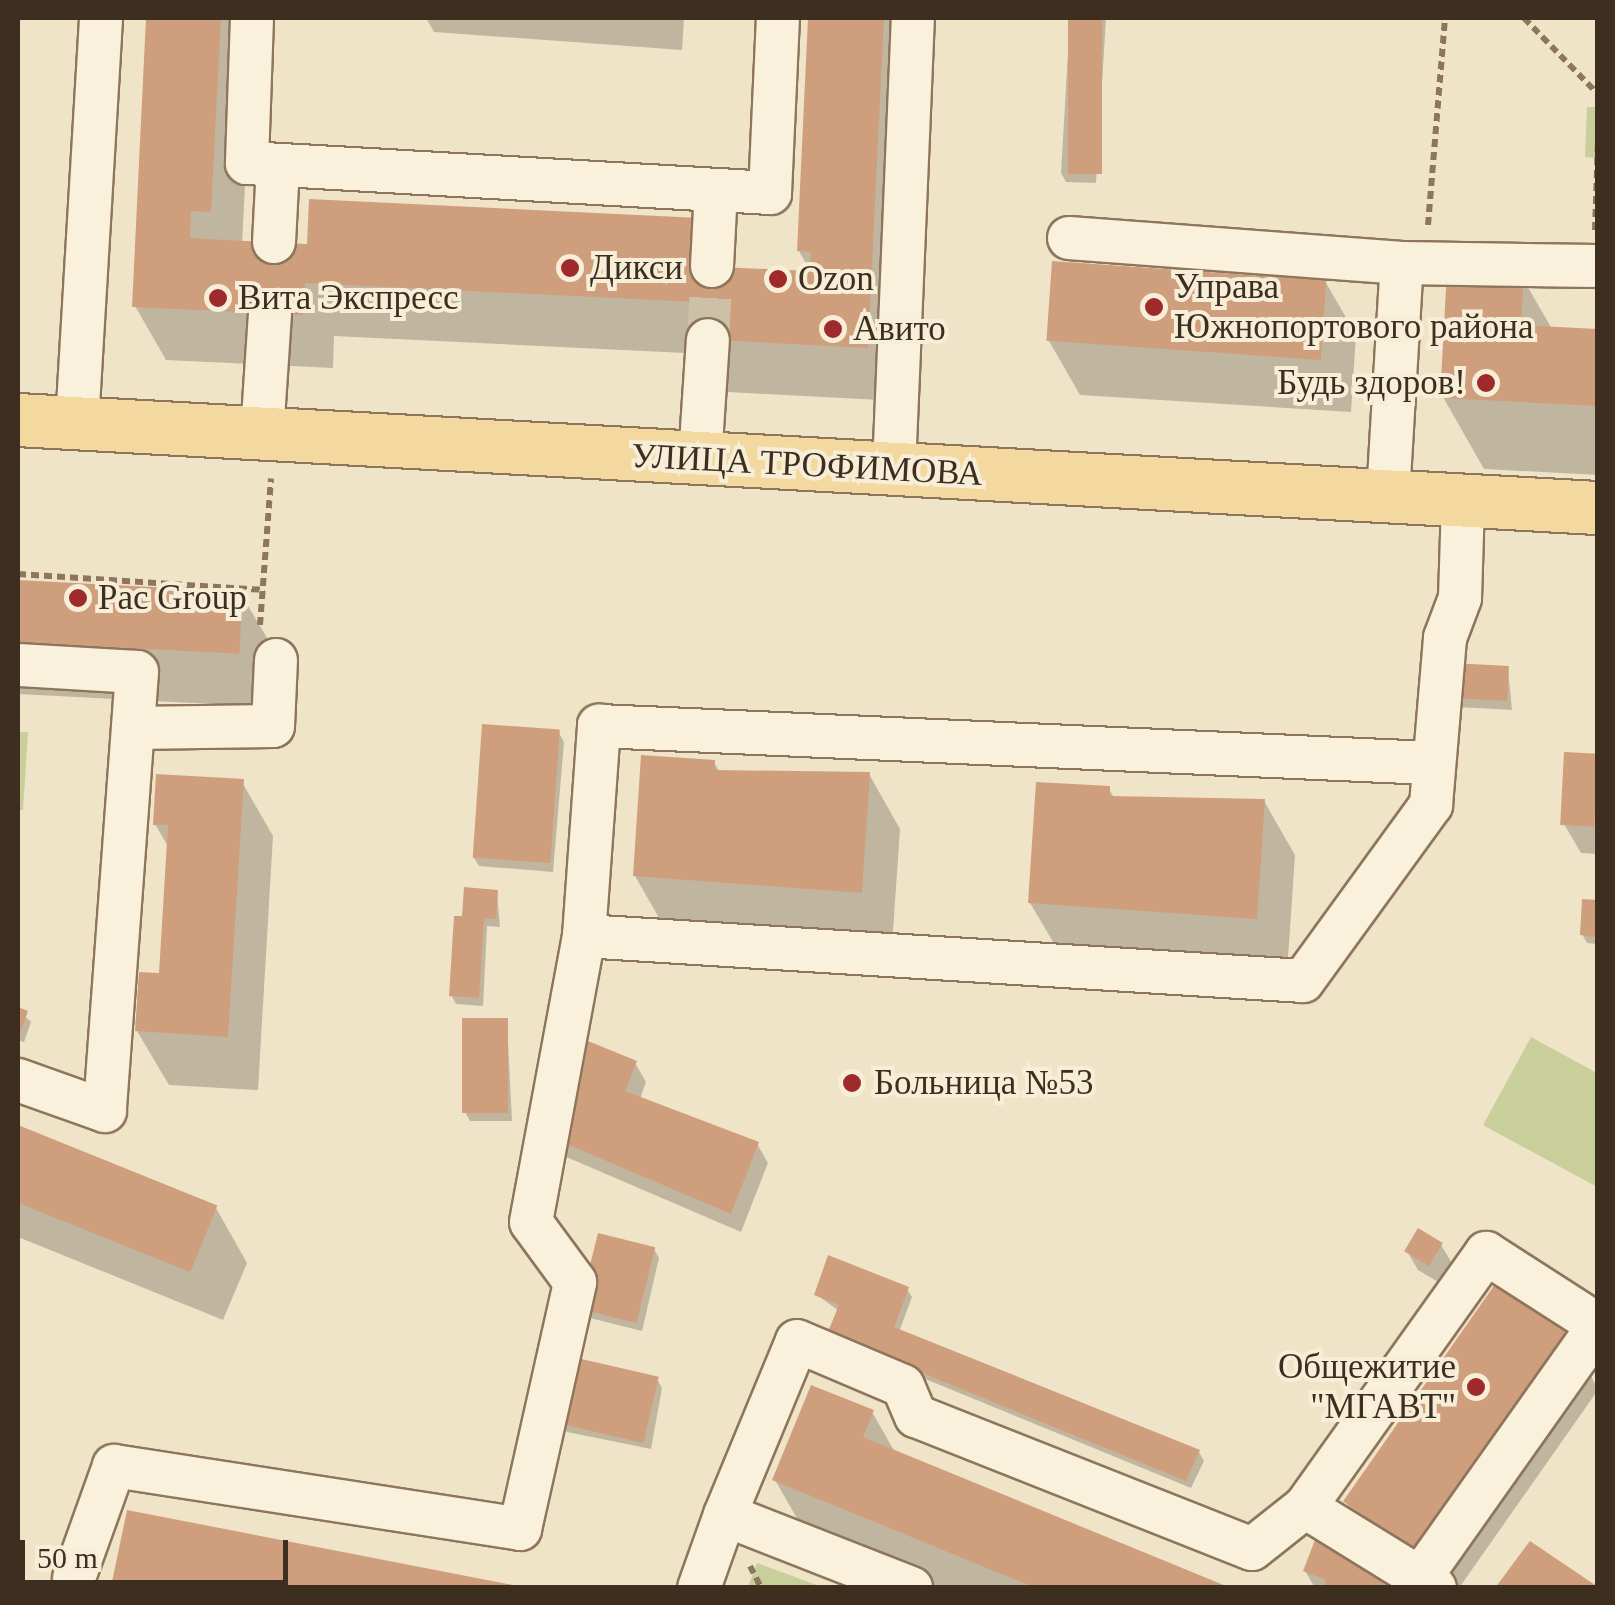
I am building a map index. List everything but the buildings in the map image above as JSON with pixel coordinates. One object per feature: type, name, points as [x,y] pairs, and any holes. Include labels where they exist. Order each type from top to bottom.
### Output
[{"type":"main road","name":"УЛИЦА ТРОФИМОВА","points":[[18,420],[76,423],[267,453],[700,459],[1598,508]]},
{"type":"lane","points":[[76,423],[101,18]]},
{"type":"lane","points":[[252,18],[246,163],[770,193],[778,18]]},
{"type":"lane","points":[[894,469],[912,18]]},
{"type":"lane","points":[[274,242],[278,166]]},
{"type":"lane","points":[[712,266],[716,190]]},
{"type":"lane","points":[[1069,238],[1402,263],[1596,246]]},
{"type":"lane","points":[[1388,496],[1402,263]]},
{"type":"lane","points":[[267,453],[270,313]]},
{"type":"lane","points":[[700,459],[708,340]]},
{"type":"lane","points":[[584,936],[1303,981],[1431,805],[1431,763],[1446,638],[1460,598],[1463,500]]},
{"type":"lane","points":[[133,728],[273,726],[268,645]]},
{"type":"lane","points":[[18,665],[137,672],[105,1111],[18,1080]]},
{"type":"lane","points":[[74,1578],[114,1466],[520,1529],[575,1282],[531,1222],[584,936],[599,726],[1431,763]]},
{"type":"lane","points":[[699,1588],[797,1341],[904,1386],[916,1416],[1252,1549],[1305,1508],[1486,1253],[1598,1326],[1424,1584],[1305,1508]]},
{"type":"lane","points":[[726,1514],[911,1588]]},
{"type":"path","points":[[1402,263],[1429,223],[1445,18]]},
{"type":"path","points":[[1524,18],[1598,94]]},
{"type":"path","points":[[1596,246],[1598,139]]},
{"type":"path","points":[[267,453],[264,590],[268,645]]},
{"type":"path","points":[[18,574],[264,590]]},
{"type":"green space","points":[[1587,107],[1597,107],[1597,158],[1585,157]]},
{"type":"green space","points":[[18,732],[28,732],[23,810],[18,810]]},
{"type":"green space","points":[[1531,1037],[1597,1073],[1597,1187],[1483,1125]]},
{"type":"green space","points":[[757,1563],[822,1587],[748,1587]]},
{"type":"tunnel","points":[[708,340],[712,266]]},
{"type":"place","name":"Дикси","points":[[570,268]]},
{"type":"place","name":"Ozon","points":[[778,279]]},
{"type":"place","name":"Вита Экспресс","points":[[218,298]]},
{"type":"place","name":"Управа Южнопортового района","points":[[1154,307]]},
{"type":"place","name":"Авито","points":[[833,329]]},
{"type":"place","name":"Будь здоров!","points":[[1486,383]]},
{"type":"place","name":"Pac Group","points":[[78,598]]},
{"type":"place","name":"Больница №53","points":[[852,1083]]},
{"type":"place","name":"Общежитие \"МГАВТ\"","points":[[1476,1387]]}]
